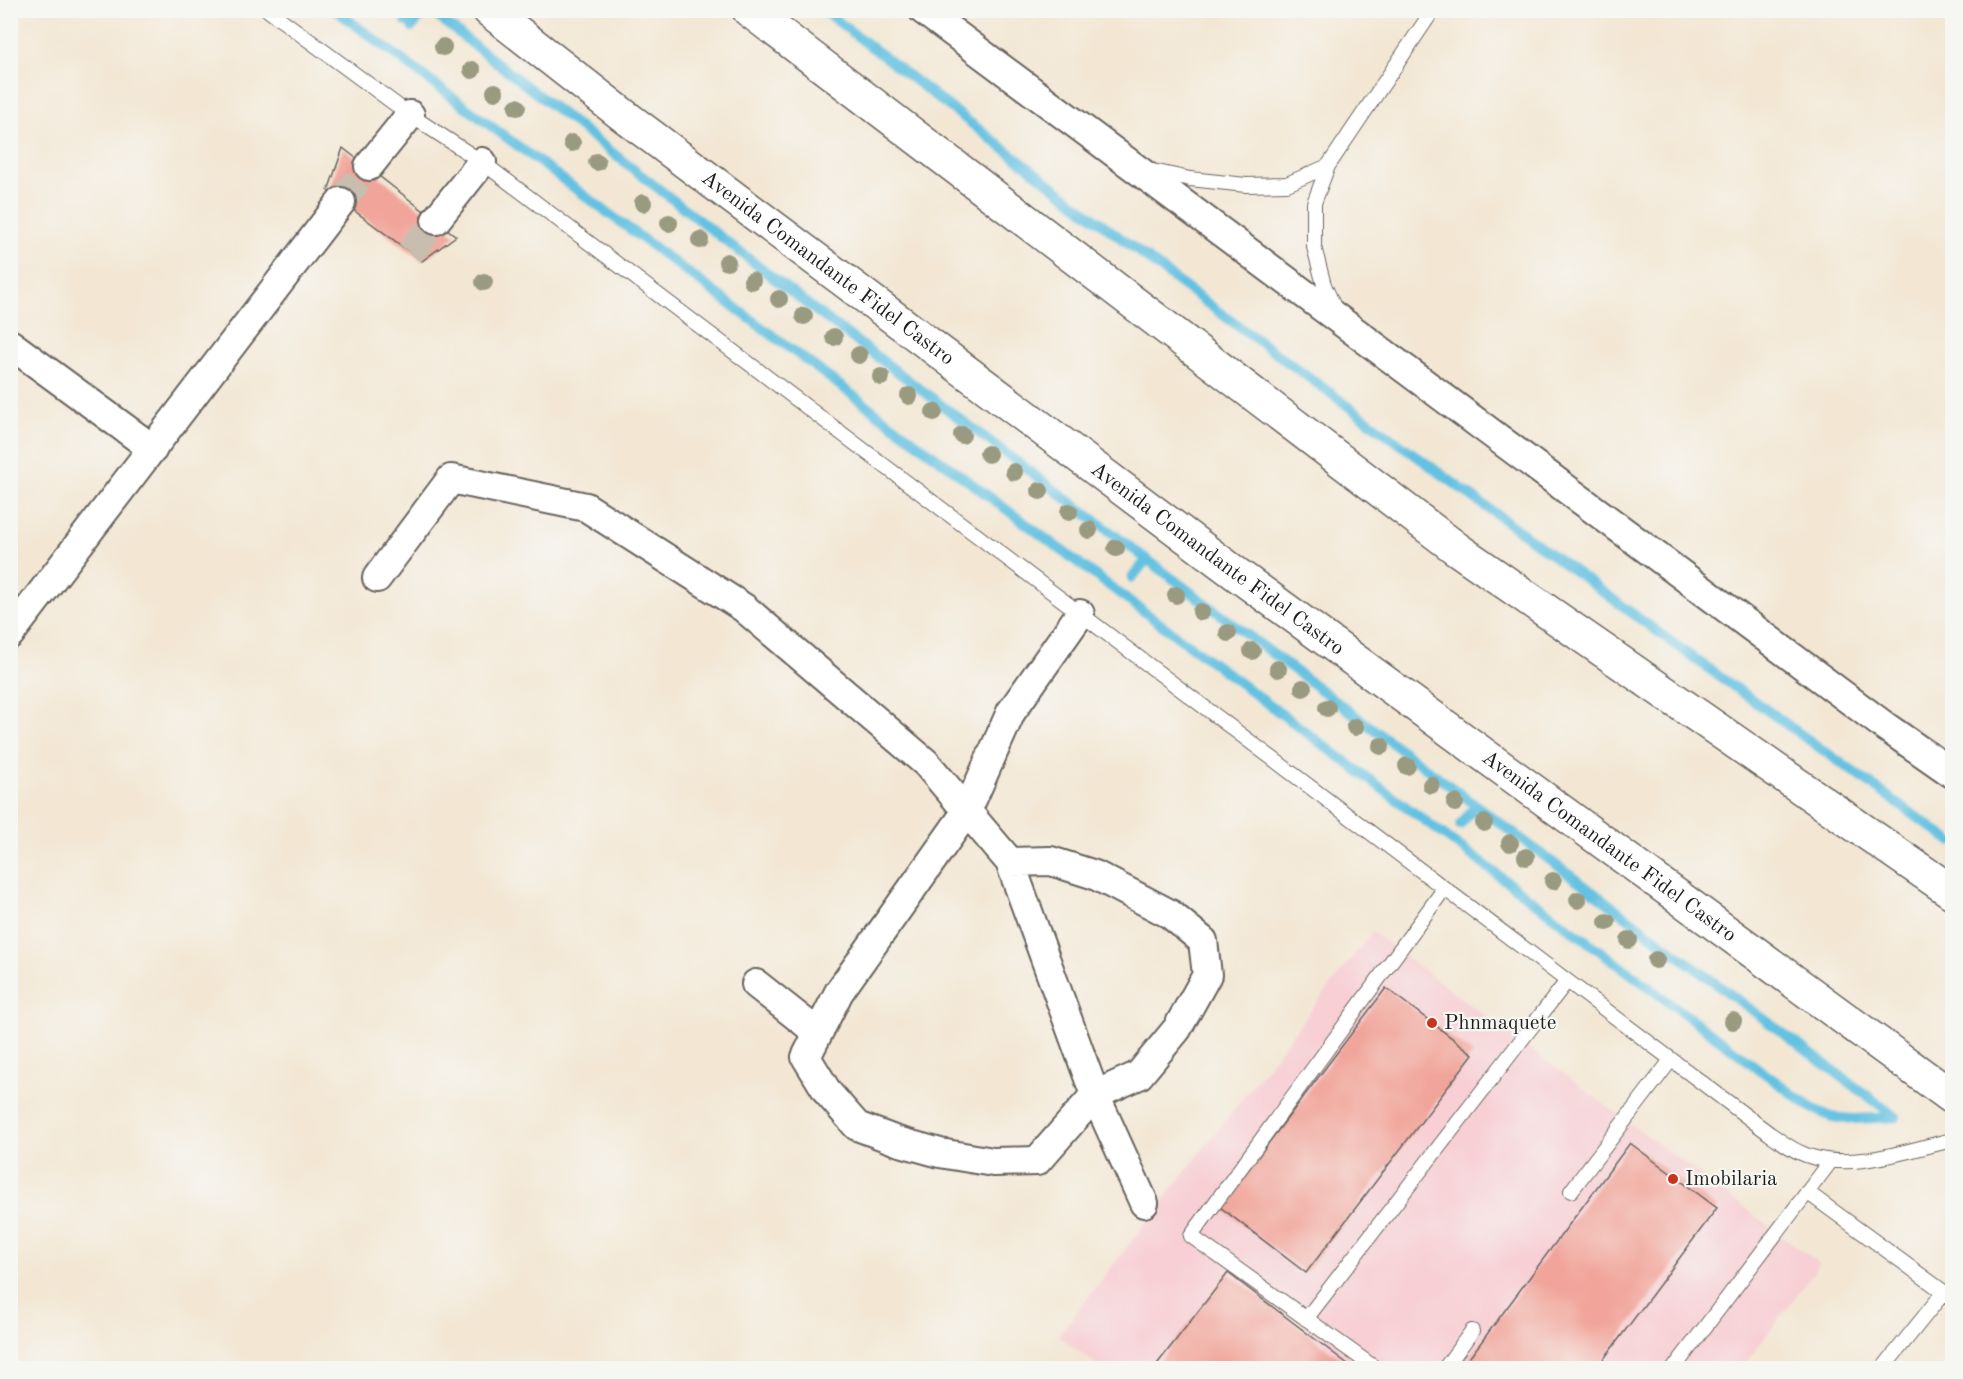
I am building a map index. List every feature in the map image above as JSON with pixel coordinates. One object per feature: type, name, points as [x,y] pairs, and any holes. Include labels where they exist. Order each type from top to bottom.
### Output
[{"type":"highway","name":"Avenida Comandante Fidel Castro","points":[[489,10],[623,115],[1231,570],[1953,1097]]},
{"type":"highway","points":[[749,10],[1457,549],[1953,892]]},
{"type":"street","points":[[923,10],[1877,720],[1953,773]]},
{"type":"street","points":[[369,166],[410,115]]},
{"type":"street","points":[[436,220],[482,162]]},
{"type":"street","points":[[10,634],[341,202]]},
{"type":"street","points":[[10,344],[153,449]]},
{"type":"street","points":[[377,578],[451,479],[586,507],[744,608],[926,763],[1010,862],[1095,1095],[1144,1203]]},
{"type":"street","points":[[1010,862],[1051,861],[1095,875],[1170,914],[1203,941],[1207,975],[1177,1029],[1139,1075],[1095,1095],[1037,1161],[993,1162],[940,1153],[897,1141],[857,1126],[828,1093],[806,1057],[839,992],[967,811],[1011,712],[1080,614]]},
{"type":"street","points":[[756,984],[818,1033]]},
{"type":"lane","points":[[268,10],[410,115],[482,162],[1770,1134],[1805,1155],[1831,1161],[1870,1160],[1953,1140]]},
{"type":"lane","points":[[1341,321],[1324,285],[1314,247],[1314,203],[1328,166],[1433,10]]},
{"type":"lane","points":[[1132,166],[1190,179],[1246,185],[1287,184],[1328,166]]},
{"type":"lane","points":[[1375,1368],[1191,1236],[1444,889]]},
{"type":"lane","points":[[1306,1319],[1567,981]]},
{"type":"lane","points":[[1571,1191],[1671,1060]]},
{"type":"lane","points":[[1674,1368],[1831,1161]]},
{"type":"lane","points":[[1807,1192],[1948,1295],[1883,1368]]},
{"type":"lane","points":[[1445,1368],[1472,1331]]},
{"type":"shaded area","points":[[1372,932],[1820,1264],[1742,1368],[1101,1368],[1058,1336]]},
{"type":"building","points":[[343,148],[456,236],[422,261],[328,191]]},
{"type":"building","points":[[1386,988],[1473,1054],[1306,1273],[1220,1207]]},
{"type":"building","points":[[1630,1143],[1717,1208],[1597,1368],[1477,1368],[1467,1361]]},
{"type":"building","points":[[1228,1273],[1353,1368],[1154,1368]]},
{"type":"waterway","points":[[335,10],[1810,1107],[1831,1117],[1854,1119],[1896,1117]]},
{"type":"waterway","points":[[406,22],[415,10]]},
{"type":"waterway","points":[[412,27],[426,10]]},
{"type":"waterway","points":[[429,10],[803,301],[1349,711],[1896,1117]]},
{"type":"waterway","points":[[823,10],[1182,285],[1695,659],[1952,842]]},
{"type":"waterway","points":[[1132,578],[1147,559]]},
{"type":"waterway","points":[[1460,825],[1476,805]]},
{"type":"tunnel","points":[[341,202],[369,166]]},
{"type":"tunnel","points":[[410,253],[436,220]]},
{"type":"place","name":"Phnmaquete","points":[[1432,1023]]},
{"type":"place","name":"Imobilaria","points":[[1673,1179]]}]
